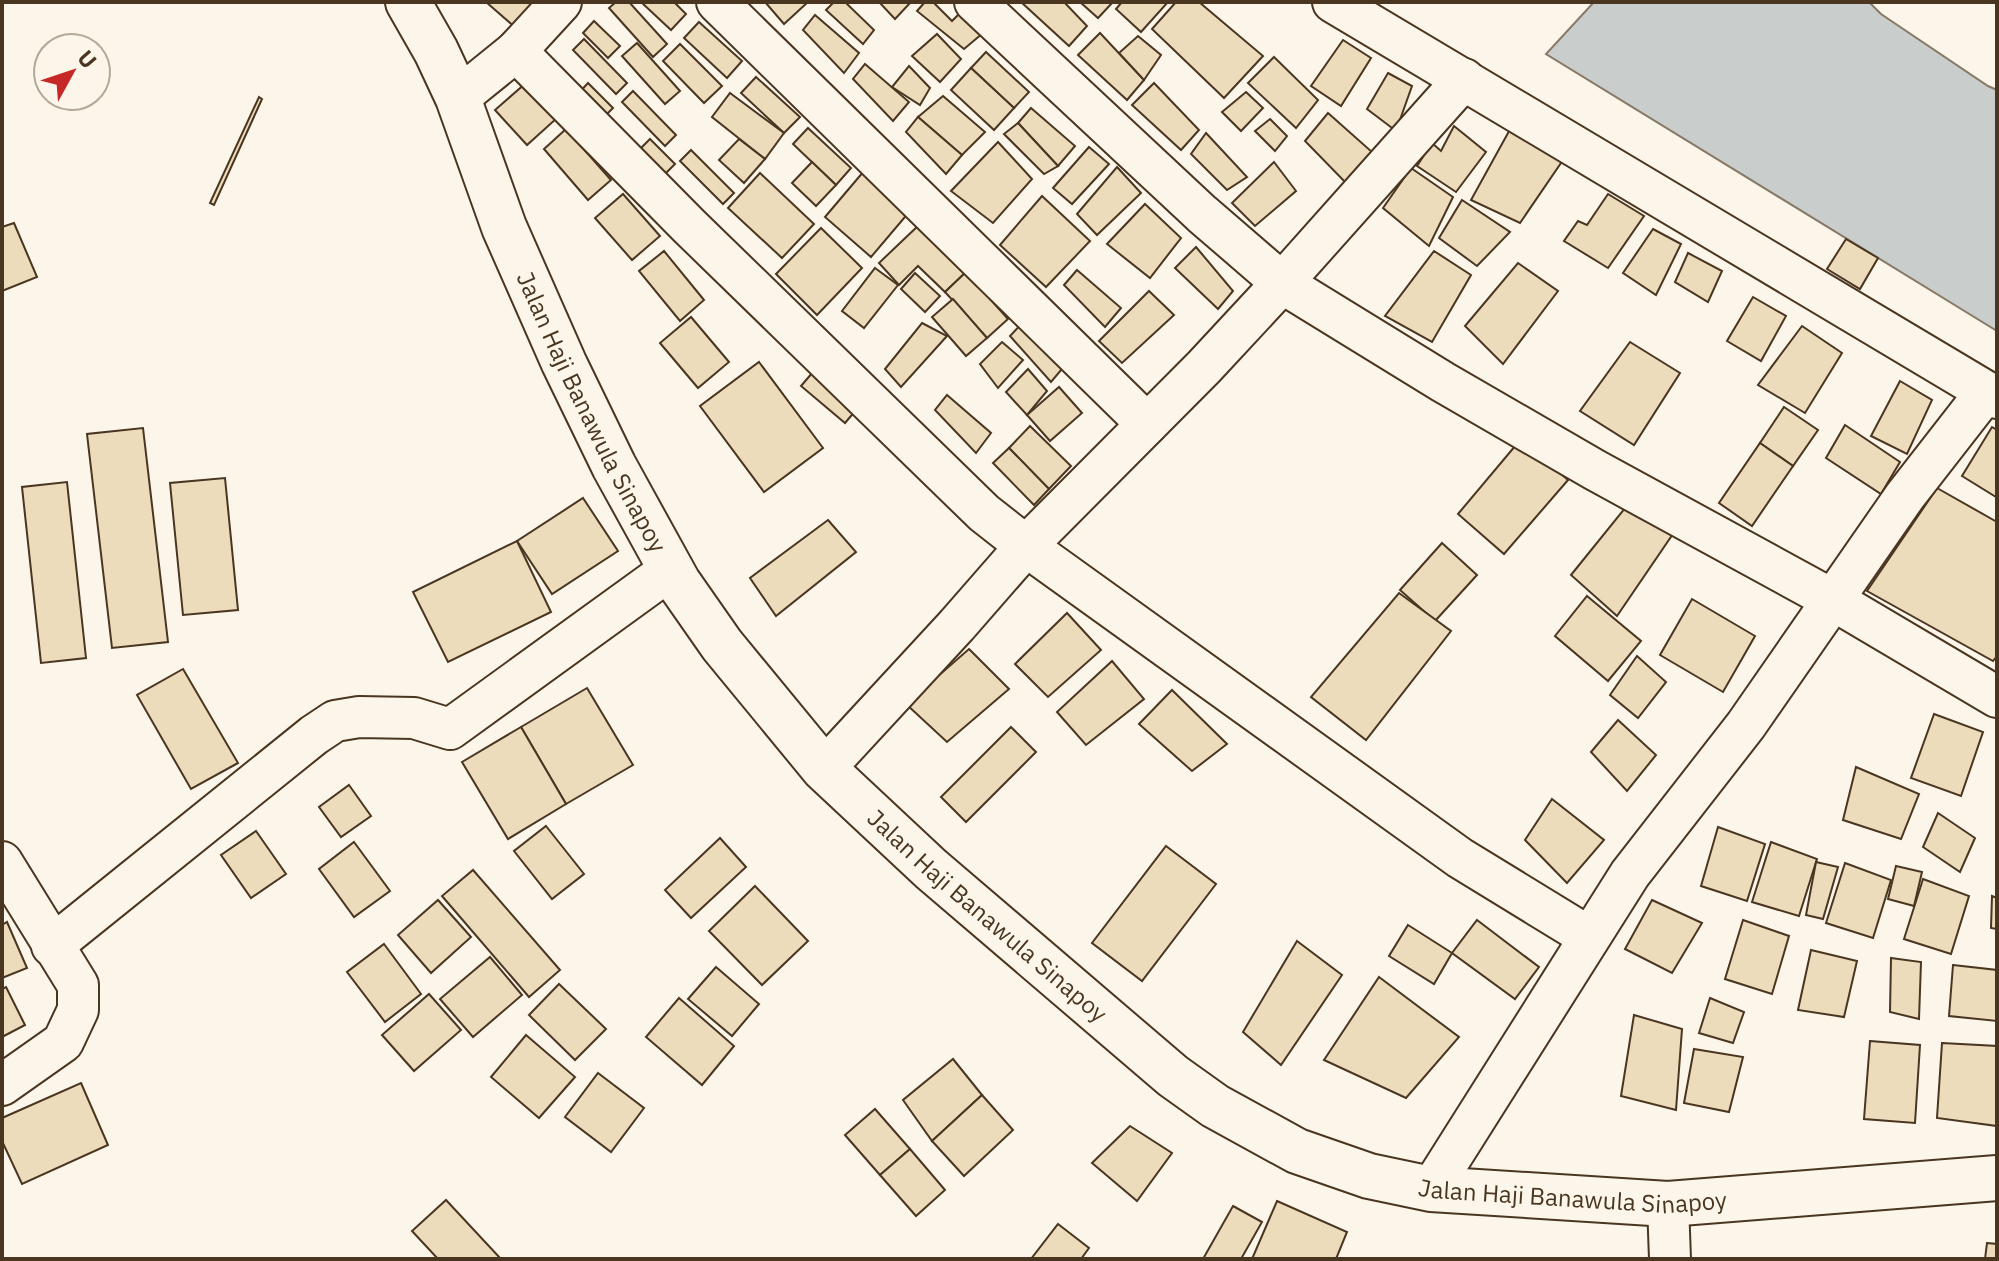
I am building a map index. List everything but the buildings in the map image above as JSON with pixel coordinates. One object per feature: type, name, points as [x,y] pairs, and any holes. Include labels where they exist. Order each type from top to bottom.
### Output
[{"type":"highway","name":"Jalan Haji Banawula Sinapoy","points":[[408,2],[458,98],[504,227],[614,466],[671,569],[722,645],[824,769],[997,926],[1173,1076],[1215,1106],[1297,1151],[1369,1176],[1431,1189],[1668,1204],[1997,1178]]},
{"type":"street","points":[[458,98],[516,51],[561,2]]},
{"type":"street","points":[[717,2],[1147,424]]},
{"type":"street","points":[[975,2],[1202,214],[1282,283],[1581,462],[1833,600],[1997,697]]},
{"type":"street","points":[[1333,2],[1991,395],[1905,496],[1746,725],[1630,874],[1431,1189]]},
{"type":"street","points":[[516,51],[947,479],[1026,546],[1460,858],[1589,937]]},
{"type":"street","points":[[824,769],[1026,546],[1282,283],[1464,79]]},
{"type":"street","points":[[52,946],[335,721],[359,717],[414,718],[450,729],[671,569]]},
{"type":"street","points":[[2,862],[78,985],[78,1010],[63,1042],[2,1085]]},
{"type":"street","points":[[1668,1204],[1670,1259]]},
{"type":"shaded area","points":[[1594,2],[1869,2],[1881,14],[1997,90],[1997,331],[1546,54]]}]
